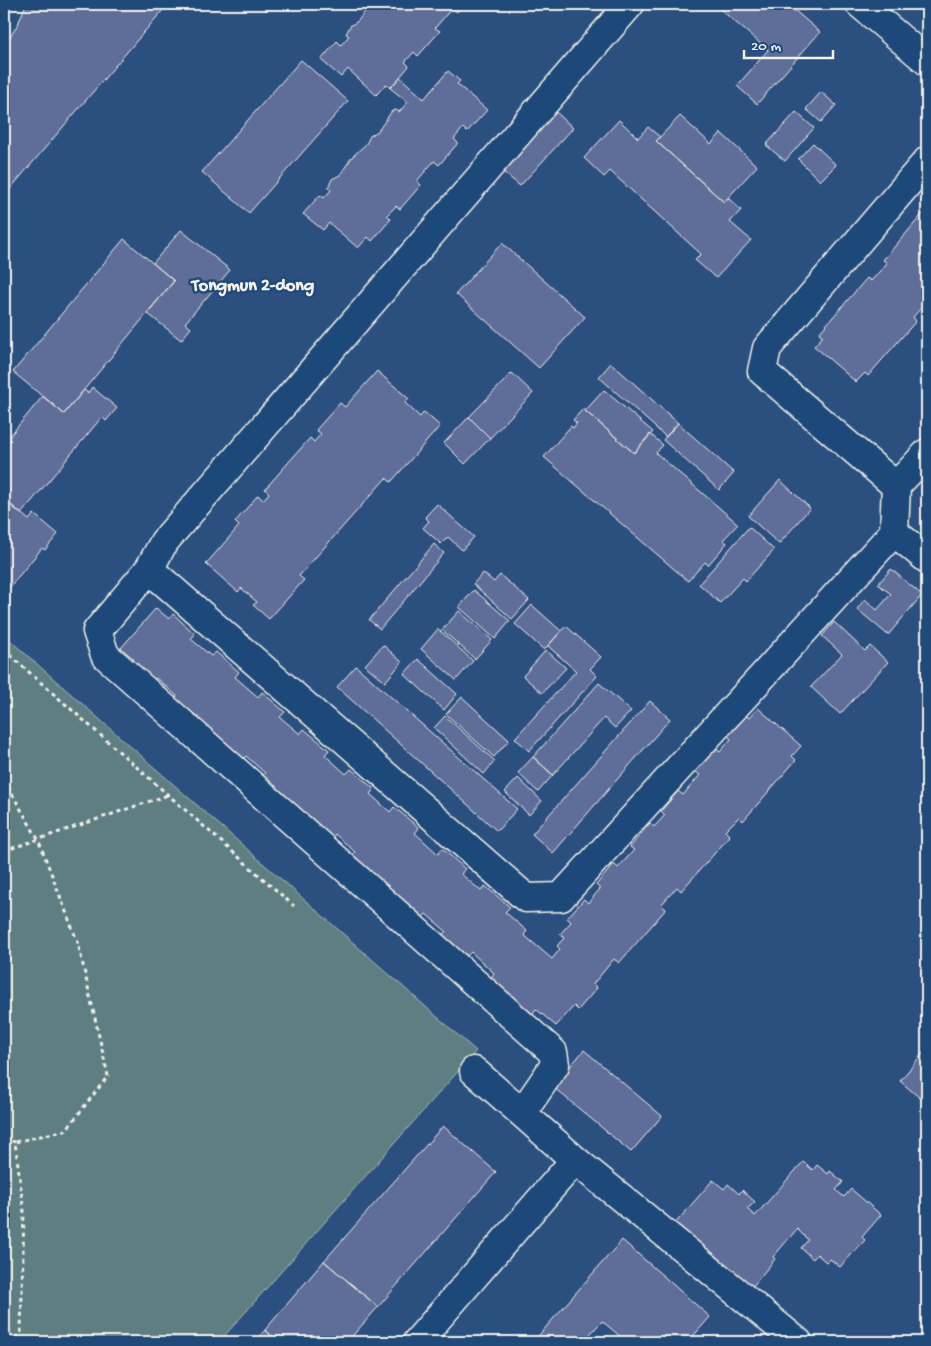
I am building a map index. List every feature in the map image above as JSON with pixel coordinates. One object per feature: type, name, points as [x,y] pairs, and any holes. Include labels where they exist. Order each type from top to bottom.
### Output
[{"type":"street","points":[[522,1112],[556,1065],[552,1052],[105,655],[97,632],[149,569],[164,542],[630,4]]},
{"type":"street","points":[[860,4],[927,61]]},
{"type":"street","points":[[896,486],[762,371],[767,348],[927,162]]},
{"type":"street","points":[[149,569],[526,898],[562,897],[894,532],[896,486],[927,453]]},
{"type":"street","points":[[894,532],[927,559]]},
{"type":"street","points":[[474,1071],[574,1160],[798,1342]]},
{"type":"street","points":[[417,1342],[574,1160]]},
{"type":"path","points":[[4,650],[294,906]]},
{"type":"path","points":[[4,780],[38,839],[78,943],[108,1076],[66,1130],[15,1142],[4,1139]]},
{"type":"path","points":[[4,851],[168,795]]},
{"type":"path","points":[[13,1342],[21,1332],[24,1212],[15,1142]]},
{"type":"green space","points":[[4,635],[476,1051],[219,1342],[4,1342]]},
{"type":"building","points":[[26,4],[168,4],[4,196],[4,47],[18,24]]},
{"type":"building","points":[[370,4],[464,4],[457,12],[452,8],[435,28],[440,31],[418,56],[414,52],[405,62],[409,66],[400,77],[390,88],[386,84],[376,95],[348,69],[341,77],[321,60],[337,41],[341,45],[349,36],[346,34],[350,26],[358,21]]},
{"type":"building","points":[[714,4],[787,4],[820,32],[757,104],[737,86],[768,50]]},
{"type":"building","points":[[301,60],[348,101],[249,213],[202,172]]},
{"type":"building","points":[[448,71],[460,81],[457,84],[487,110],[467,132],[463,128],[454,139],[458,143],[439,165],[434,161],[417,181],[421,185],[400,209],[396,206],[387,215],[391,219],[372,241],[368,237],[358,248],[329,223],[323,230],[303,214],[320,195],[324,198],[331,190],[328,187],[332,179],[340,175],[352,157],[366,144],[370,136],[378,131],[392,111],[396,110],[399,112],[408,102],[390,88],[400,77],[424,99]]},
{"type":"building","points":[[821,92],[836,105],[821,122],[806,109]]},
{"type":"building","points":[[554,110],[573,128],[520,186],[501,170]]},
{"type":"building","points":[[796,112],[814,128],[785,161],[766,145]]},
{"type":"building","points":[[680,116],[711,144],[721,133],[757,166],[724,202],[656,141]]},
{"type":"building","points":[[619,120],[638,138],[648,127],[660,137],[656,141],[724,202],[728,198],[741,210],[730,222],[751,240],[716,278],[695,260],[701,254],[610,171],[604,177],[584,158]]},
{"type":"building","points":[[813,143],[836,165],[820,181],[798,159]]},
{"type":"building","points":[[927,209],[927,301],[913,317],[916,321],[868,376],[865,373],[856,382],[814,346],[823,336],[819,333],[867,278],[871,281],[887,263],[883,260]]},
{"type":"building","points":[[181,230],[230,270],[185,323],[191,328],[181,340],[147,313],[174,281],[153,263]]},
{"type":"building","points":[[124,239],[174,281],[64,414],[13,372]]},
{"type":"building","points":[[502,243],[585,317],[539,368],[456,294]]},
{"type":"building","points":[[611,363],[678,423],[666,437],[599,377]]},
{"type":"building","points":[[377,371],[409,399],[405,403],[420,417],[424,412],[440,426],[391,482],[386,478],[299,576],[304,580],[269,619],[253,605],[257,602],[241,588],[238,592],[206,564],[239,526],[235,522],[258,495],[263,500],[269,493],[265,489],[310,438],[314,442],[321,434],[316,430],[340,403],[345,407]]},
{"type":"building","points":[[512,373],[533,393],[490,438],[469,417]]},
{"type":"building","points":[[92,387],[117,408],[106,421],[102,417],[21,514],[4,500],[4,443],[43,396],[64,414],[84,390],[88,393]]},
{"type":"building","points":[[604,390],[653,432],[634,453],[585,411]]},
{"type":"building","points":[[583,409],[634,453],[650,434],[663,445],[656,453],[738,524],[723,540],[727,543],[708,565],[705,562],[688,581],[544,457],[571,426],[573,428],[577,423],[573,420]]},
{"type":"building","points":[[469,417],[490,438],[465,464],[444,443]]},
{"type":"building","points":[[678,423],[734,473],[719,490],[663,440]]},
{"type":"building","points":[[780,480],[810,508],[779,544],[748,516]]},
{"type":"building","points":[[4,499],[29,520],[34,514],[58,534],[45,550],[42,548],[4,594]]},
{"type":"building","points":[[437,504],[474,537],[462,550],[448,537],[441,544],[423,528],[429,521],[425,517]]},
{"type":"building","points":[[749,527],[774,550],[746,581],[743,578],[720,603],[699,584]]},
{"type":"building","points":[[434,544],[444,553],[380,629],[369,620]]},
{"type":"building","points":[[891,569],[922,595],[888,635],[857,609],[865,599],[877,610],[891,594],[878,584]]},
{"type":"building","points":[[483,573],[494,582],[500,575],[529,600],[512,619],[473,584]]},
{"type":"building","points":[[474,590],[510,621],[495,639],[459,607]]},
{"type":"building","points":[[532,605],[561,631],[544,650],[515,624]]},
{"type":"building","points":[[156,608],[169,619],[173,614],[195,634],[191,639],[211,656],[216,652],[239,672],[235,677],[258,697],[262,692],[285,712],[280,717],[300,734],[304,729],[329,750],[325,755],[346,774],[351,769],[374,789],[370,794],[390,812],[394,807],[419,828],[415,833],[438,854],[442,848],[465,869],[461,874],[481,891],[485,886],[510,907],[505,912],[527,931],[524,935],[552,959],[560,949],[557,946],[564,938],[560,934],[571,922],[567,918],[584,899],[588,903],[600,889],[596,885],[614,864],[618,868],[634,850],[630,847],[650,823],[654,827],[665,815],[661,811],[678,791],[683,795],[700,775],[695,771],[715,748],[720,752],[731,739],[727,735],[745,714],[749,718],[758,708],[801,746],[792,756],[796,760],[743,821],[739,817],[725,831],[730,836],[681,891],[677,887],[661,905],[666,909],[619,963],[614,959],[593,984],[597,988],[578,1010],[574,1006],[556,1026],[536,1009],[532,1014],[491,978],[494,973],[471,952],[466,957],[442,935],[446,931],[426,914],[422,918],[351,856],[355,852],[335,834],[331,839],[261,778],[265,773],[246,756],[241,761],[172,701],[177,696],[156,678],[151,683],[129,664],[134,659],[121,648]]},
{"type":"building","points":[[459,611],[492,640],[475,659],[442,630]]},
{"type":"building","points":[[834,622],[865,651],[870,646],[888,662],[840,714],[811,687],[842,654],[822,636]]},
{"type":"building","points":[[566,626],[601,657],[590,669],[597,676],[529,751],[515,738],[576,671],[548,646]]},
{"type":"building","points":[[438,629],[473,661],[456,680],[421,649]]},
{"type":"building","points":[[383,645],[402,662],[385,682],[365,665]]},
{"type":"building","points":[[546,650],[566,668],[542,693],[523,676]]},
{"type":"building","points":[[418,659],[457,694],[444,710],[404,674]]},
{"type":"building","points":[[356,666],[517,809],[497,831],[337,687]]},
{"type":"building","points":[[599,683],[631,711],[615,728],[604,718],[553,775],[533,757]]},
{"type":"building","points":[[462,697],[509,740],[494,757],[446,714]]},
{"type":"building","points":[[650,701],[670,719],[553,853],[532,834]]},
{"type":"building","points":[[445,716],[495,761],[484,774],[434,728]]},
{"type":"building","points":[[533,757],[553,775],[538,792],[518,773]]},
{"type":"building","points":[[518,778],[542,801],[529,815],[505,792]]},
{"type":"building","points":[[927,1048],[927,1104],[900,1081]]},
{"type":"building","points":[[584,1050],[662,1116],[631,1152],[553,1087]]},
{"type":"building","points":[[443,1126],[496,1172],[378,1307],[324,1261]]},
{"type":"building","points":[[803,1162],[813,1170],[817,1165],[828,1174],[830,1171],[843,1182],[836,1190],[844,1197],[851,1189],[881,1215],[862,1237],[865,1240],[840,1267],[830,1259],[827,1263],[817,1254],[813,1259],[801,1248],[808,1240],[797,1229],[773,1257],[775,1259],[752,1287],[712,1267],[720,1259],[710,1251],[703,1259],[673,1226],[713,1180],[724,1189],[728,1184],[739,1194],[742,1190],[755,1202],[747,1209],[755,1216]]},
{"type":"building","points":[[622,1240],[710,1317],[688,1342],[627,1342],[602,1321],[583,1342],[533,1342]]},
{"type":"building","points":[[324,1261],[378,1307],[347,1342],[279,1342],[265,1330]]},
{"type":"building","points":[[265,1330],[279,1342],[254,1342]]},
{"type":"district","name":"Tongmun 2-dong","points":[[253,284]]}]
